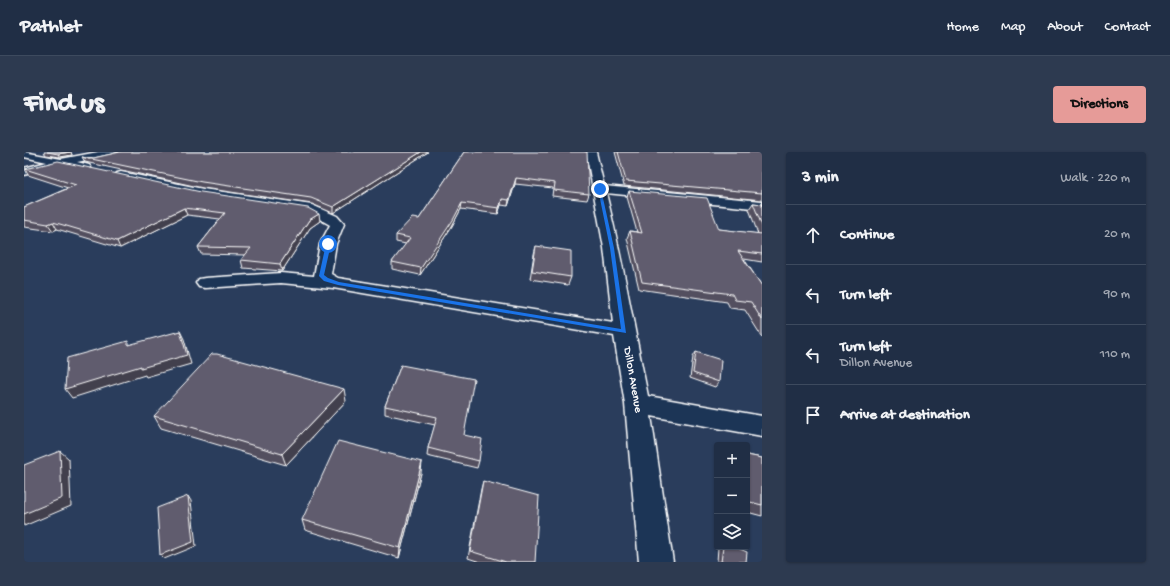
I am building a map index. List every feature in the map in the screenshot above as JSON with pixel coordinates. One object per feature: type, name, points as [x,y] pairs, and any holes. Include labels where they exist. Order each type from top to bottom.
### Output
[{"type":"street","points":[[24,172],[60,162],[115,152]]},
{"type":"street","name":"Dillon Avenue","points":[[592,152],[612,248],[624,331],[637,404],[656,562]]},
{"type":"street","points":[[24,154],[45,157],[60,162],[203,192],[283,204],[320,212],[335,221],[337,224],[328,244],[322,276],[326,280],[338,284]]},
{"type":"street","points":[[600,189],[762,206]]},
{"type":"street","points":[[205,283],[281,278],[338,284],[624,331]]},
{"type":"street","points":[[637,404],[762,426]]},
{"type":"building","points":[[47,152],[70,152],[58,154]]},
{"type":"building","points":[[120,152],[421,152],[333,207],[311,198],[202,182],[90,159]]},
{"type":"building","points":[[464,152],[587,152],[589,194],[554,190],[555,183],[516,178],[509,200],[502,199],[499,208],[462,203],[453,220],[421,268],[392,262],[410,238],[396,235],[412,218],[419,219]]},
{"type":"building","points":[[618,152],[762,152],[762,193],[626,181]]},
{"type":"building","points":[[58,161],[201,192],[308,208],[319,214],[309,220],[280,264],[241,260],[251,248],[198,247],[225,213],[184,208],[117,241],[53,222],[48,224],[24,220],[24,207],[76,185],[25,169]]},
{"type":"building","points":[[629,191],[707,198],[719,229],[762,234],[762,254],[738,251],[762,286],[762,320],[751,302],[735,300],[732,294],[642,282],[630,231],[642,233]]},
{"type":"building","points":[[753,203],[762,204],[762,226]]},
{"type":"building","points":[[536,246],[571,251],[571,277],[532,271]]},
{"type":"building","points":[[180,331],[187,355],[141,368],[141,366],[65,389],[67,358],[128,341],[128,345]]},
{"type":"building","points":[[696,352],[721,360],[719,382],[693,373]]},
{"type":"building","points":[[212,354],[217,354],[344,389],[282,454],[154,416]]},
{"type":"building","points":[[401,365],[474,379],[464,435],[482,439],[479,461],[428,448],[437,417],[385,406]]},
{"type":"building","points":[[338,441],[422,462],[400,548],[302,520]]},
{"type":"building","points":[[60,451],[62,498],[24,514],[24,465]]},
{"type":"building","points":[[750,456],[762,458],[762,505],[750,502]]},
{"type":"building","points":[[483,481],[539,496],[535,562],[506,562],[470,551]]},
{"type":"building","points":[[188,496],[193,542],[160,555],[157,508]]},
{"type":"building","points":[[723,550],[742,550],[747,552],[746,562],[721,562]]},
{"type":"route","points":[[328,244],[328,249],[322,267],[322,276],[326,280],[338,284],[624,331],[612,248],[600,189]]}]
